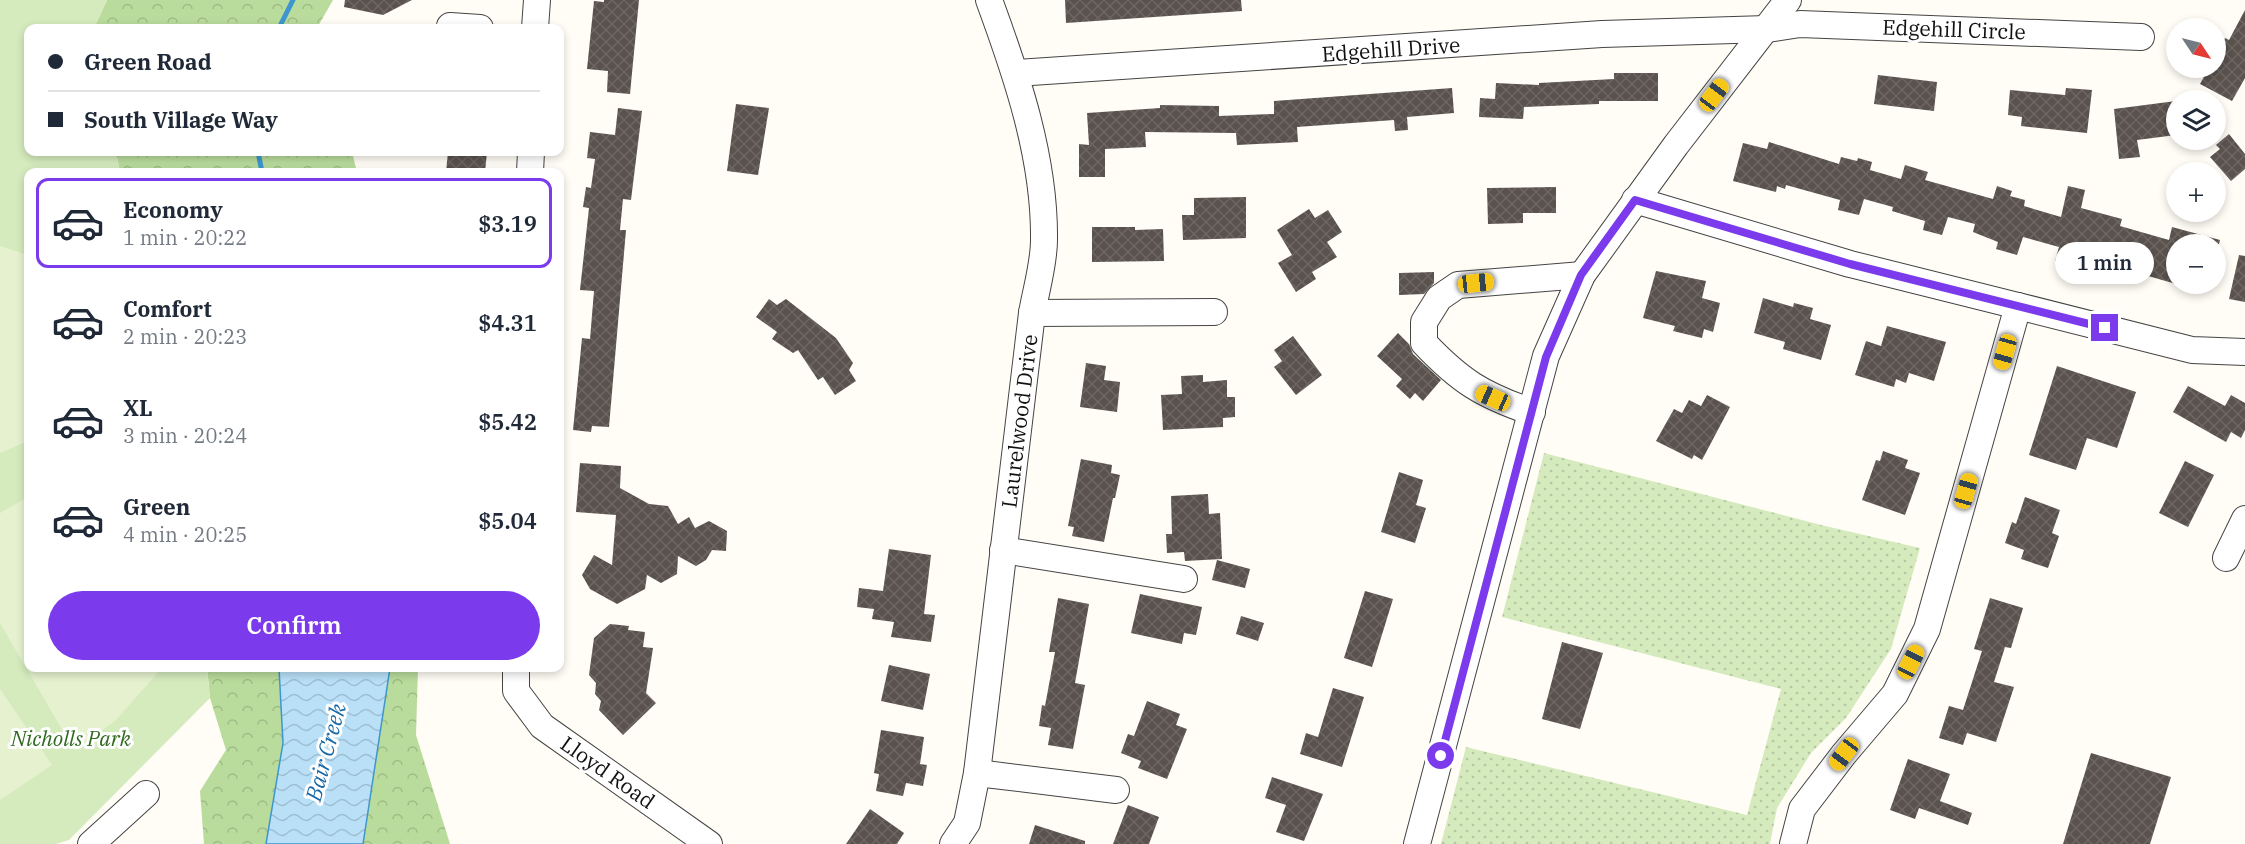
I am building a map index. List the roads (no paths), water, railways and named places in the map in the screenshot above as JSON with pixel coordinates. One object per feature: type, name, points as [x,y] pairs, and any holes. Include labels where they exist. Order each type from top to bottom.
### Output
[{"type":"street","points":[[535,24],[537,0]]},
{"type":"street","name":"Laurelwood Drive","points":[[953,844],[967,823],[977,773],[1032,313],[1044,242],[1041,200],[1032,142],[1016,73],[989,0]]},
{"type":"street","points":[[1417,844],[1546,357],[1581,275],[1635,200],[1788,0]]},
{"type":"street","name":"Edgehill Circle","points":[[1767,29],[1821,23],[2141,37]]},
{"type":"street","name":"Edgehill Drive","points":[[1016,73],[1602,34],[1767,29]]},
{"type":"street","points":[[1635,200],[1850,264],[2192,350],[2245,352]]},
{"type":"street","points":[[1532,412],[1481,392],[1448,368],[1424,343],[1424,322],[1439,298],[1458,285],[1581,275]]},
{"type":"street","points":[[1793,844],[1802,809],[1844,754],[1895,694],[1928,629],[2018,306]]},
{"type":"street","points":[[1032,313],[1214,312]]},
{"type":"street","points":[[2226,558],[2245,519]]},
{"type":"street","points":[[1003,550],[1184,579]]},
{"type":"street","name":"Lloyd Road","points":[[516,679],[542,726],[709,844]]},
{"type":"street","points":[[977,773],[1116,790]]},
{"type":"street","points":[[91,844],[146,794]]},
{"type":"water","points":[[279,672],[389,672],[363,844],[266,844],[283,743]]},
{"type":"waterway","name":"Bair Creek","points":[[281,24],[293,0]]},
{"type":"waterway","name":"Bair Creek","points":[[259,156],[261,168]]},
{"type":"park label","name":"Nicholls Park","points":[[71,738]]}]
